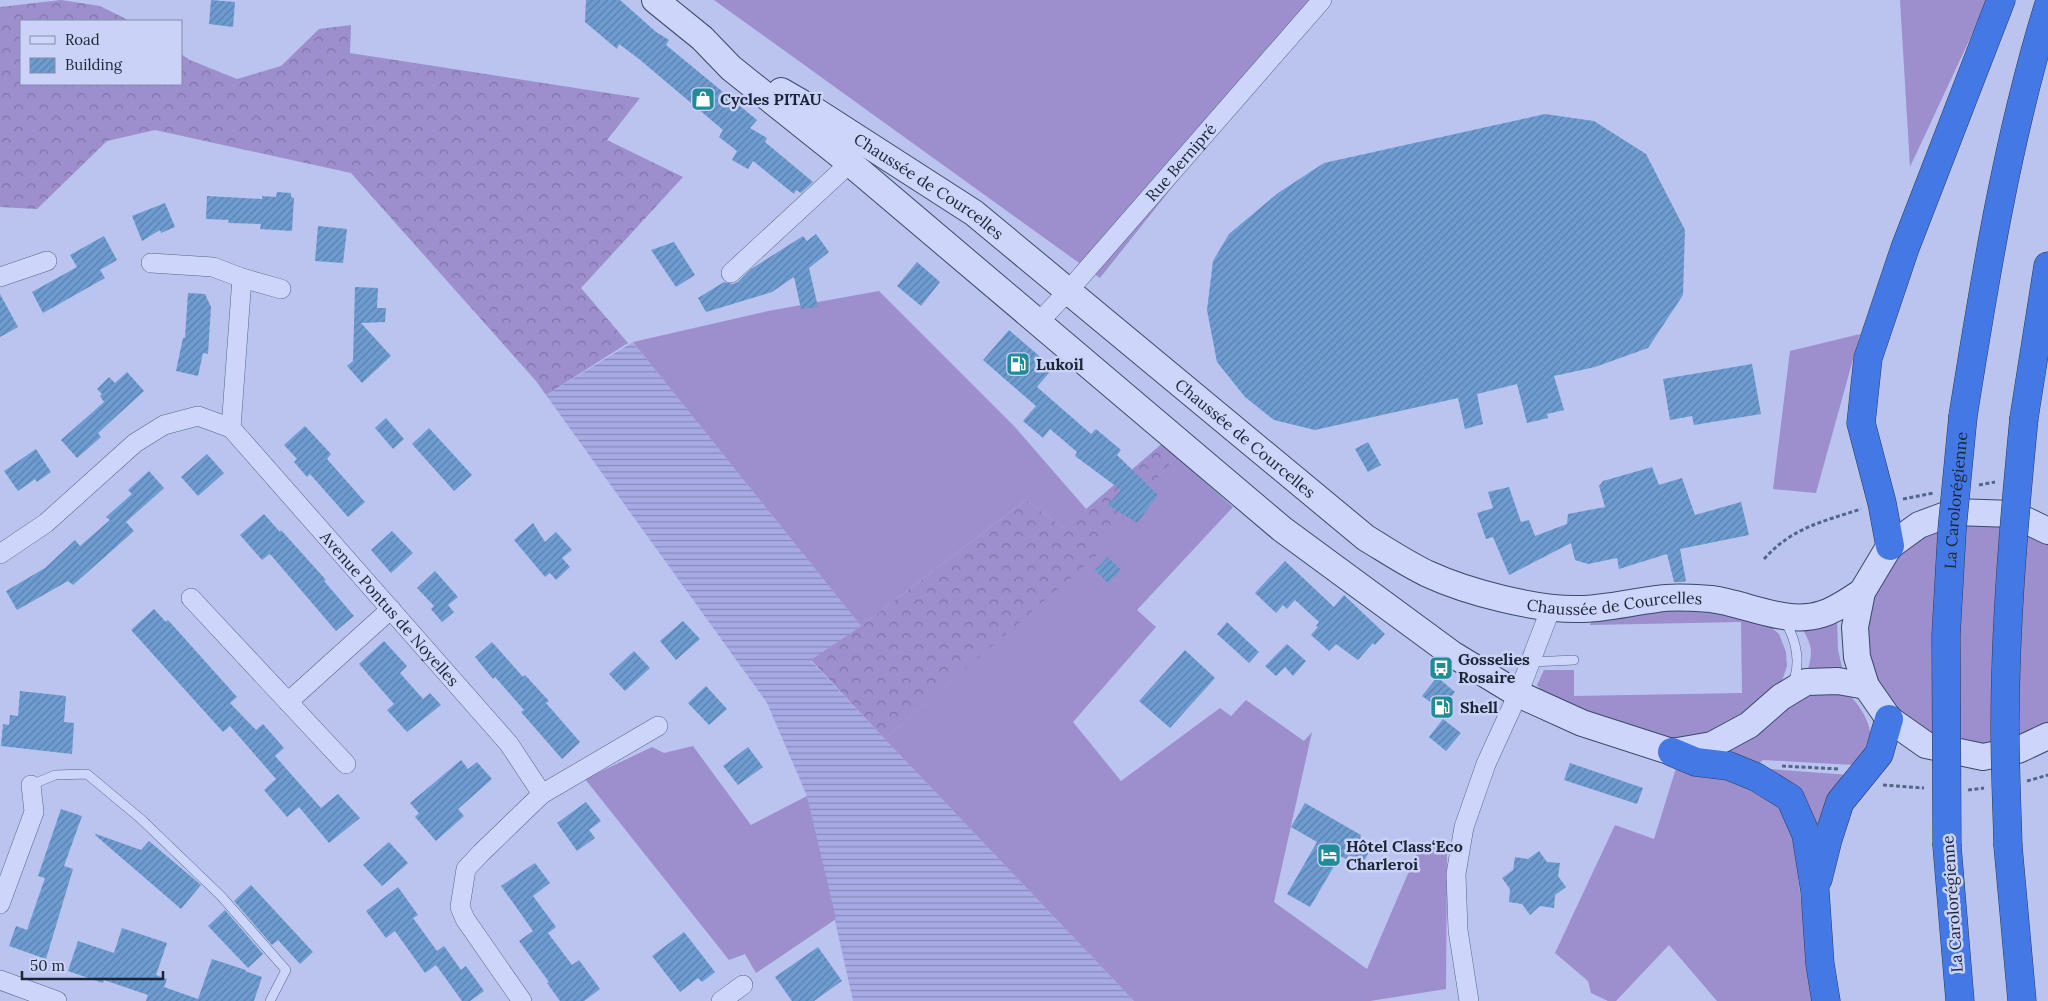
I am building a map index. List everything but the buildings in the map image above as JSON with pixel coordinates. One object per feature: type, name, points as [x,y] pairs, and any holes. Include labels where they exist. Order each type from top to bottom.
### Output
[{"type":"highway","points":[[1890,546],[1882,503],[1861,423],[1868,358],[1905,248],[2001,0]]},
{"type":"highway","name":"La Carolorégienne","points":[[1960,1001],[1947,846],[1946,635],[1952,530],[1963,416],[1993,234],[2032,60],[2048,7]]},
{"type":"highway","points":[[2022,1001],[2008,846],[2005,728],[2008,633],[2012,536],[2024,418],[2048,266]]},
{"type":"highway","points":[[1815,892],[1828,839],[1840,802],[1878,754],[1889,719]]},
{"type":"highway","points":[[1672,752],[1696,762],[1729,766],[1756,777],[1790,798],[1806,834],[1815,892],[1820,964],[1826,1001]]},
{"type":"main road","name":"Chaussée de Courcelles","points":[[655,0],[702,38],[776,88],[814,110],[974,213],[1366,538],[1428,574],[1489,595],[1551,608],[1598,608],[1660,598],[1712,600],[1781,615],[1804,617],[1822,614],[1842,605],[1862,592]]},
{"type":"main road","name":"Chaussée de Courcelles","points":[[702,38],[732,68],[850,163],[1282,529],[1452,654],[1518,694],[1582,723],[1672,752],[1712,745],[1748,725],[1789,692],[1806,682],[1838,682],[1866,686]]},
{"type":"main road","points":[[850,163],[859,154],[872,147]]},
{"type":"main road","points":[[2048,532],[2013,514],[1954,512],[1919,525],[1890,546],[1862,592],[1855,627],[1857,657],[1866,686],[1889,719],[1926,745],[1983,757],[2018,750],[2048,736]]},
{"type":"street","name":"Rue Bernipré","points":[[1038,323],[1322,0]]},
{"type":"street","name":"Chaussée de Courcelles","points":[[731,273],[850,163]]},
{"type":"street","points":[[0,278],[47,261]]},
{"type":"street","points":[[151,263],[213,267],[242,278],[281,289]]},
{"type":"street","points":[[230,428],[242,278]]},
{"type":"street","name":"Avenue Pontus de Noyelles","points":[[0,554],[46,523],[135,443],[164,425],[198,416],[230,428],[509,744],[542,794]]},
{"type":"street","points":[[192,598],[346,764]]},
{"type":"street","points":[[1469,1001],[1458,930],[1456,874],[1464,827],[1486,764],[1518,694],[1551,608]]},
{"type":"street","points":[[288,702],[391,610]]},
{"type":"street","points":[[522,1001],[465,919],[460,907],[466,869],[542,794],[658,726]]},
{"type":"street","points":[[0,904],[34,812],[31,785]]},
{"type":"street","points":[[0,980],[57,1001]]},
{"type":"street","points":[[721,1001],[744,985]]},
{"type":"lane","points":[[1781,615],[1793,635],[1797,654],[1796,674],[1789,692]]},
{"type":"lane","points":[[1530,662],[1574,660]]},
{"type":"lane","points":[[31,785],[56,775],[87,774],[141,819],[221,896],[286,970],[270,1001]]},
{"type":"path","points":[[1756,777],[1764,765],[1852,770],[1878,784],[1925,788]]},
{"type":"path","points":[[2025,782],[2048,775]]},
{"type":"path","points":[[1963,791],[1989,787]]},
{"type":"shaded area","points":[[633,342],[861,626],[811,661],[1134,1001],[853,1001],[807,796],[767,703],[546,395]]},
{"type":"green space","points":[[61,0],[100,6],[128,20],[20,20],[20,85],[182,85],[182,55],[190,60],[237,79],[281,66],[319,29],[351,25],[350,53],[640,98],[607,140],[683,177],[581,288],[628,343],[546,395],[536,381],[351,173],[155,130],[107,141],[37,209],[0,207],[0,7]]},
{"type":"green space","points":[[714,0],[1321,0],[1100,278]]},
{"type":"green space","points":[[1900,0],[1988,0],[1910,167]]},
{"type":"green space","points":[[879,291],[1014,426],[1087,510],[1064,528],[1026,500],[861,626],[633,342],[768,311]]},
{"type":"green space","points":[[1860,334],[1816,493],[1773,489],[1790,351]]},
{"type":"green space","points":[[1165,441],[1177,457],[1092,548],[1097,555],[885,739],[811,660],[861,626],[1026,500],[1064,528]]},
{"type":"green space","points":[[1177,457],[1233,507],[1137,610],[1156,627],[1073,722],[1121,781],[1220,708],[1231,716],[1246,700],[1304,741],[1312,732],[1274,902],[1367,969],[1422,841],[1447,852],[1446,989],[1370,1001],[1134,1001],[885,739],[1096,555],[1091,548]]},
{"type":"green space","points":[[1954,512],[2048,531],[2048,736],[1983,757],[1889,719],[1855,627],[1890,546]]},
{"type":"green space","points":[[1670,609],[1709,609],[1765,622],[1779,634],[1786,652],[1787,666],[1782,681],[1774,693],[1717,732],[1680,741],[1588,711],[1542,691],[1537,685],[1544,670],[1574,670],[1574,696],[1742,693],[1741,622],[1590,625],[1592,621]]},
{"type":"green space","points":[[1837,619],[1838,650],[1843,671],[1807,673],[1811,650],[1802,628]]},
{"type":"green space","points":[[1847,693],[1865,716],[1871,736],[1867,748],[1854,765],[1763,760],[1758,764],[1721,756],[1802,694]]},
{"type":"green space","points":[[693,746],[751,825],[807,796],[836,919],[756,973],[745,954],[729,960],[585,779],[652,747],[664,753]]},
{"type":"green space","points":[[1677,765],[1742,785],[1775,802],[1792,826],[1813,1001],[1717,1001],[1669,945],[1616,1001],[1608,1001],[1591,993],[1588,981],[1555,953],[1615,825],[1654,839]]},
{"type":"green space","points":[[1769,769],[1850,775],[1820,830],[1766,772]]},
{"type":"place","name":"Cycles PITAU","points":[[703,99]]},
{"type":"place","name":"Lukoil","points":[[1018,364]]},
{"type":"place","name":"Gosselies Rosaire","points":[[1441,668]]},
{"type":"place","name":"Shell","points":[[1442,707]]},
{"type":"place","name":"Hôtel Class‘Eco Charleroi","points":[[1329,855]]}]
